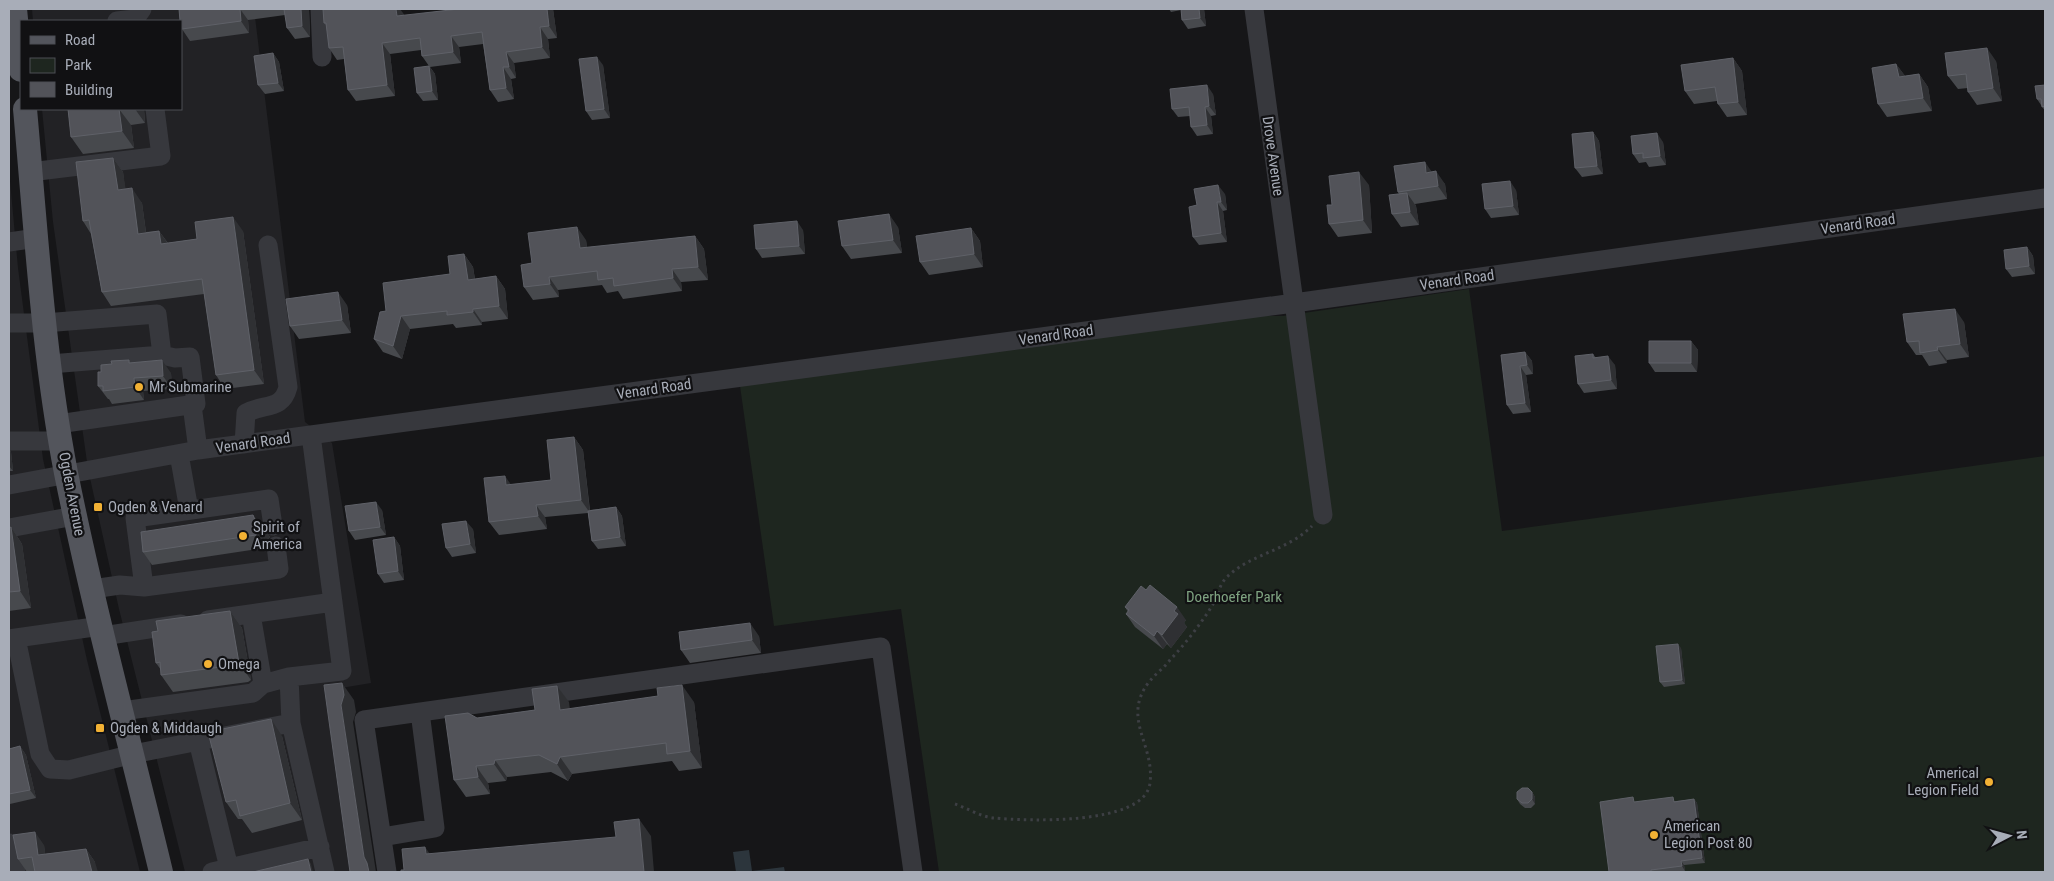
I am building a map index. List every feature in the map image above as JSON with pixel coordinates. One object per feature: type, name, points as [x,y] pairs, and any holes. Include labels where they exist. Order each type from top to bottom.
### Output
[{"type":"main road","points":[[15,9],[20,33]]},
{"type":"main road","name":"Ogden Avenue","points":[[25,110],[44,323],[66,472],[92,589],[161,872]]},
{"type":"street","points":[[126,20],[135,19],[142,9]]},
{"type":"street","points":[[320,9],[322,57]]},
{"type":"street","name":"Drove Avenue","points":[[1254,9],[1323,515]]},
{"type":"street","points":[[30,172],[161,156],[155,110]]},
{"type":"street","name":"Venard Road","points":[[9,484],[66,472],[198,450],[1294,303],[2045,198]]},
{"type":"street","points":[[9,242],[37,238]]},
{"type":"street","points":[[244,444],[246,412],[280,403],[286,396],[288,387],[268,245]]},
{"type":"street","points":[[9,323],[44,323],[157,314],[162,355]]},
{"type":"street","points":[[9,441],[196,404],[190,358],[175,358],[162,355],[50,364]]},
{"type":"street","points":[[192,405],[198,450]]},
{"type":"street","points":[[122,711],[253,693],[263,684],[290,677],[342,671],[311,435]]},
{"type":"street","points":[[179,454],[189,510]]},
{"type":"street","points":[[144,587],[135,518],[269,499],[273,526]]},
{"type":"street","points":[[9,528],[75,516]]},
{"type":"street","points":[[92,589],[120,585],[144,587],[279,569],[276,546]]},
{"type":"street","points":[[291,723],[133,754],[69,770],[50,769],[40,754],[12,638],[102,631],[251,614],[333,602]]},
{"type":"street","points":[[251,614],[263,684]]},
{"type":"street","points":[[388,872],[364,720],[881,647],[913,872]]},
{"type":"street","points":[[290,677],[291,723],[325,872]]},
{"type":"street","points":[[382,836],[435,828],[420,712]]},
{"type":"street","points":[[198,741],[224,871],[320,847]]},
{"type":"street","points":[[9,843],[16,872]]},
{"type":"path","points":[[955,804],[992,818],[1053,819],[1086,818],[1109,813],[1136,804],[1144,799],[1150,784],[1150,770],[1136,708],[1149,681],[1170,661],[1212,606],[1221,584],[1228,576],[1241,567],[1295,541],[1323,515]]},
{"type":"shaded area","points":[[32,9],[254,9],[305,422],[332,443],[371,683],[329,690],[353,872],[185,872],[119,609],[88,469],[53,222],[42,110],[182,110],[182,20],[33,20]]},
{"type":"shaded area","points":[[9,170],[18,268],[43,459],[87,660],[140,872],[9,872]]},
{"type":"shaded area","points":[[749,850],[752,871],[784,867],[785,872],[736,872],[733,852]]},
{"type":"green space","name":"Doerhoefer Park","points":[[1469,289],[1502,531],[2045,456],[2045,872],[939,872],[901,609],[774,626],[740,386],[1259,316],[1283,316]]},
{"type":"building","points":[[179,9],[240,9],[241,21],[182,29],[182,20],[180,20]]},
{"type":"building","points":[[284,9],[301,9],[302,26],[287,28]]},
{"type":"building","points":[[323,9],[396,9],[397,16],[459,9],[547,9],[549,26],[540,27],[542,47],[506,52],[509,67],[503,67],[506,88],[490,90],[482,32],[451,36],[453,52],[422,56],[420,38],[382,43],[387,85],[348,90],[343,47],[329,48]]},
{"type":"building","points":[[1181,9],[1199,9],[1200,18],[1182,20]]},
{"type":"building","points":[[1987,48],[1993,88],[1968,92],[1966,74],[1948,76],[1945,53]]},
{"type":"building","points":[[273,53],[278,83],[258,85],[254,56]]},
{"type":"building","points":[[597,57],[604,109],[586,111],[579,59]]},
{"type":"building","points":[[1733,58],[1738,102],[1718,104],[1715,87],[1685,91],[1681,65]]},
{"type":"building","points":[[1896,64],[1899,77],[1919,74],[1923,98],[1878,104],[1872,68]]},
{"type":"building","points":[[429,66],[432,91],[417,93],[414,68]]},
{"type":"building","points":[[1207,85],[1209,106],[1205,107],[1207,125],[1191,127],[1189,107],[1172,109],[1170,89]]},
{"type":"building","points":[[2045,85],[2045,106],[2042,107],[2041,99],[2037,99],[2035,86]]},
{"type":"building","points":[[68,110],[119,110],[122,131],[71,137]]},
{"type":"building","points":[[1593,132],[1597,166],[1575,168],[1572,134]]},
{"type":"building","points":[[1657,133],[1660,156],[1643,158],[1643,153],[1633,154],[1631,136]]},
{"type":"building","points":[[113,158],[118,190],[132,188],[138,234],[159,231],[161,244],[197,239],[195,222],[233,217],[254,370],[216,375],[202,279],[102,292],[89,220],[83,221],[76,162]]},
{"type":"building","points":[[1425,162],[1426,173],[1436,171],[1438,186],[1398,192],[1394,166]]},
{"type":"building","points":[[1359,172],[1363,220],[1329,224],[1327,205],[1332,205],[1329,176]]},
{"type":"building","points":[[1510,181],[1513,206],[1485,209],[1482,184]]},
{"type":"building","points":[[1218,185],[1221,202],[1217,202],[1221,233],[1193,237],[1189,207],[1197,205],[1194,189]]},
{"type":"building","points":[[1407,193],[1410,212],[1392,214],[1389,195]]},
{"type":"building","points":[[889,214],[893,240],[842,246],[838,221]]},
{"type":"building","points":[[797,221],[799,246],[756,249],[754,225]]},
{"type":"building","points":[[577,227],[580,248],[695,236],[698,267],[672,269],[673,278],[614,286],[613,278],[598,280],[597,271],[549,277],[550,284],[524,287],[521,265],[532,263],[528,233]]},
{"type":"building","points":[[971,228],[974,254],[920,262],[916,236]]},
{"type":"building","points":[[2027,247],[2029,266],[2006,269],[2004,250]]},
{"type":"building","points":[[464,254],[468,280],[496,276],[499,306],[447,315],[447,311],[401,316],[393,346],[374,339],[380,312],[386,311],[383,283],[450,274],[448,256]]},
{"type":"building","points":[[338,292],[342,320],[290,326],[286,299]]},
{"type":"building","points":[[1955,309],[1960,344],[1937,347],[1938,350],[1920,353],[1919,341],[1907,342],[1903,314]]},
{"type":"building","points":[[1649,341],[1691,341],[1691,363],[1649,363]]},
{"type":"building","points":[[1525,352],[1527,365],[1520,366],[1525,403],[1507,405],[1501,355]]},
{"type":"building","points":[[1593,354],[1593,358],[1608,356],[1611,380],[1578,384],[1575,356]]},
{"type":"building","points":[[129,360],[129,363],[162,360],[163,376],[134,378],[135,387],[103,391],[103,386],[98,386],[98,372],[101,372],[101,365],[112,364],[111,361]]},
{"type":"building","points":[[574,437],[581,500],[536,505],[538,516],[489,522],[484,478],[505,476],[506,485],[551,480],[547,440]]},
{"type":"building","points":[[376,502],[380,527],[349,531],[345,506]]},
{"type":"building","points":[[616,507],[620,537],[592,541],[588,511]]},
{"type":"building","points":[[253,515],[255,520],[261,524],[257,528],[256,535],[143,552],[141,532]]},
{"type":"building","points":[[466,521],[470,544],[446,548],[442,524]]},
{"type":"building","points":[[11,527],[20,591],[9,592],[9,528]]},
{"type":"building","points":[[394,537],[398,571],[378,574],[373,540]]},
{"type":"building","points":[[1150,585],[1177,607],[1174,611],[1178,614],[1162,635],[1157,631],[1154,636],[1126,614],[1129,610],[1125,607],[1141,586],[1146,590]]},
{"type":"building","points":[[230,611],[239,663],[236,665],[161,675],[160,662],[156,663],[152,632],[158,631],[156,621]]},
{"type":"building","points":[[750,623],[752,640],[681,650],[679,632]]},
{"type":"building","points":[[1678,644],[1682,680],[1660,682],[1656,646]]},
{"type":"building","points":[[342,683],[344,695],[341,705],[364,857],[369,872],[350,872],[324,685]]},
{"type":"building","points":[[682,685],[690,751],[667,754],[666,743],[560,757],[557,764],[539,755],[495,760],[494,764],[476,766],[478,777],[454,780],[445,716],[468,713],[477,718],[535,710],[532,689],[557,686],[560,710],[658,696],[657,688]]},
{"type":"building","points":[[271,719],[290,803],[240,816],[236,800],[226,802],[208,732]]},
{"type":"building","points":[[20,746],[30,790],[9,794],[9,749]]},
{"type":"building","points":[[1522,788],[1528,788],[1532,792],[1532,799],[1528,803],[1522,803],[1517,799],[1517,792]]},
{"type":"building","name":"American Legion Post 80","points":[[1633,797],[1634,802],[1673,797],[1674,802],[1694,799],[1702,858],[1681,861],[1682,866],[1651,870],[1651,872],[1609,872],[1600,802]]},
{"type":"building","points":[[639,819],[644,872],[401,872],[401,870],[404,870],[402,849],[425,847],[426,854],[616,837],[614,822]]},
{"type":"building","points":[[35,832],[38,855],[86,849],[92,872],[35,872],[32,857],[18,859],[13,835]]},
{"type":"building","points":[[308,859],[311,872],[253,872]]},
{"type":"place","name":"Mr Submarine","points":[[139,387]]},
{"type":"place","name":"Ogden & Venard","points":[[98,507]]},
{"type":"place","name":"Spirit of America","points":[[243,536]]},
{"type":"place","name":"Omega","points":[[208,664]]},
{"type":"place","name":"Ogden & Middaugh","points":[[100,728]]},
{"type":"place","name":"Americal Legion Field","points":[[1989,782]]},
{"type":"place","name":"American Legion Post 80","points":[[1654,835]]}]
